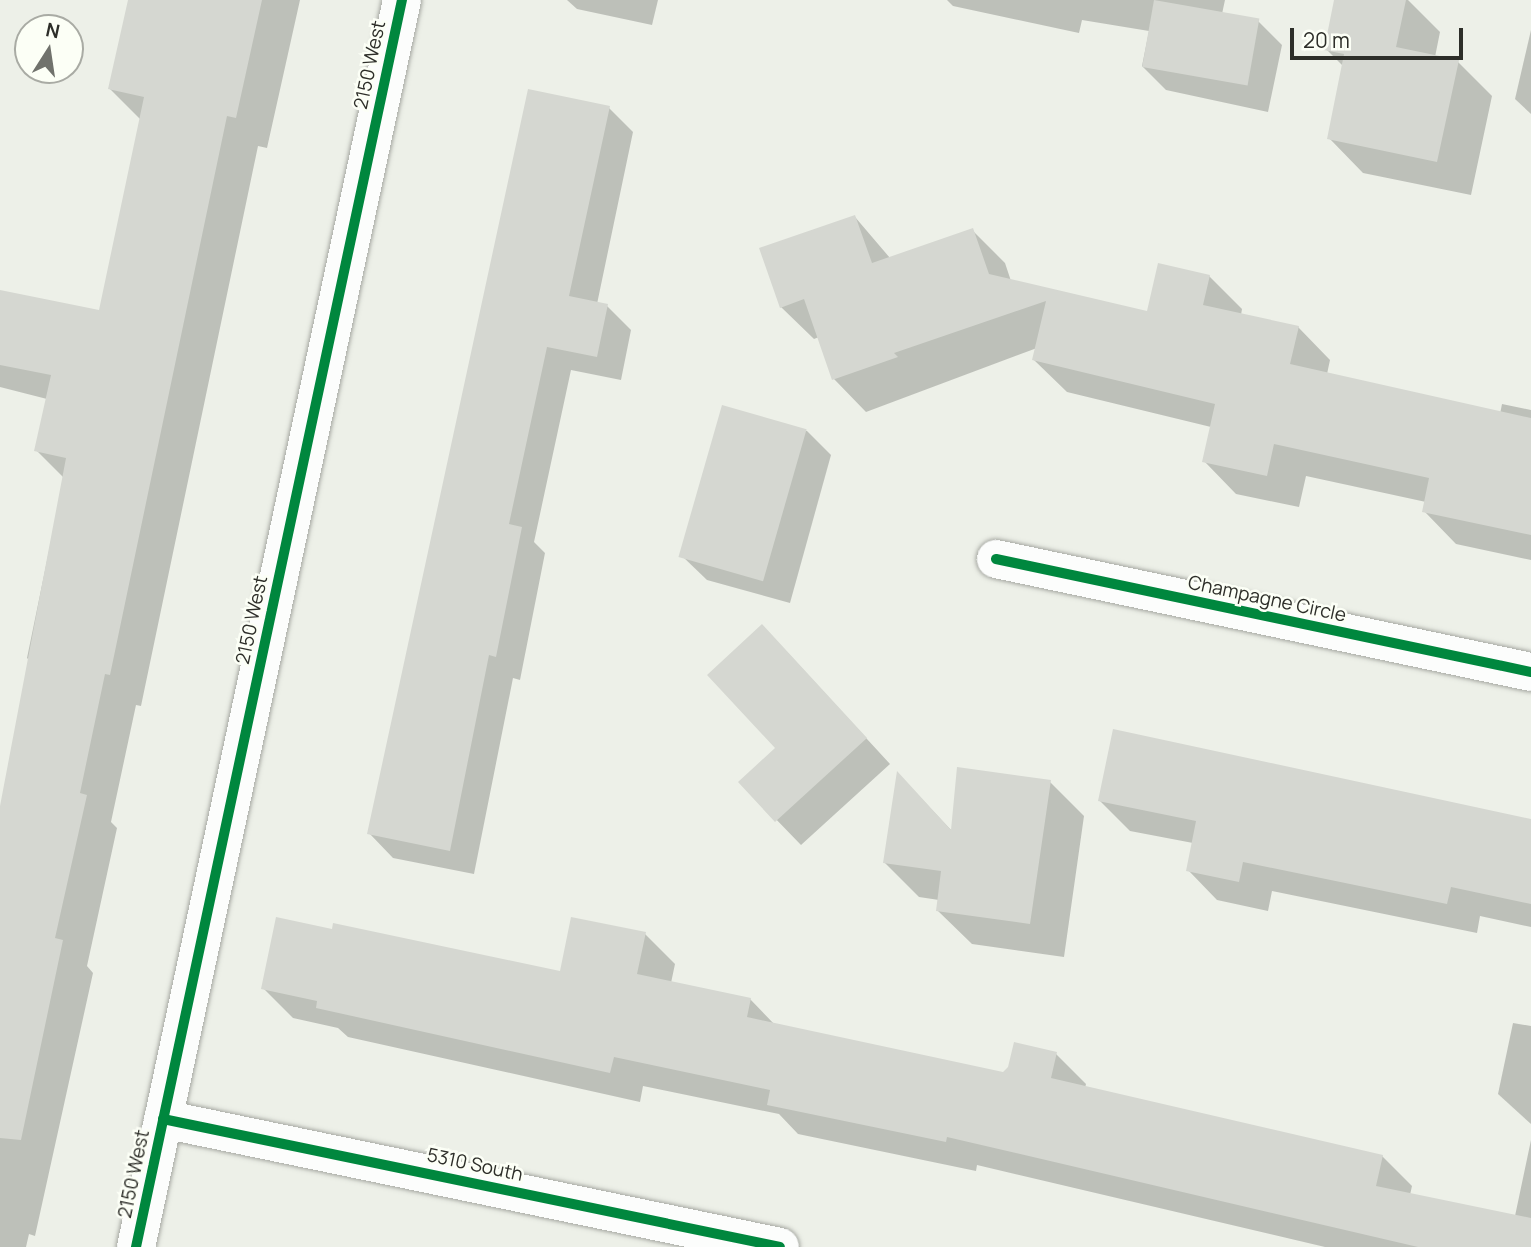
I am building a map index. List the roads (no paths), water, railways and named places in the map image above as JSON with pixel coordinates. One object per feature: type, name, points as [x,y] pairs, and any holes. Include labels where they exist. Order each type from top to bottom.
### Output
[{"type":"street","name":"2150 West","points":[[136,1247],[402,0]]},
{"type":"street","name":"Champagne Circle","points":[[996,559],[1531,672]]},
{"type":"street","name":"5310 South","points":[[163,1119],[780,1247]]}]
